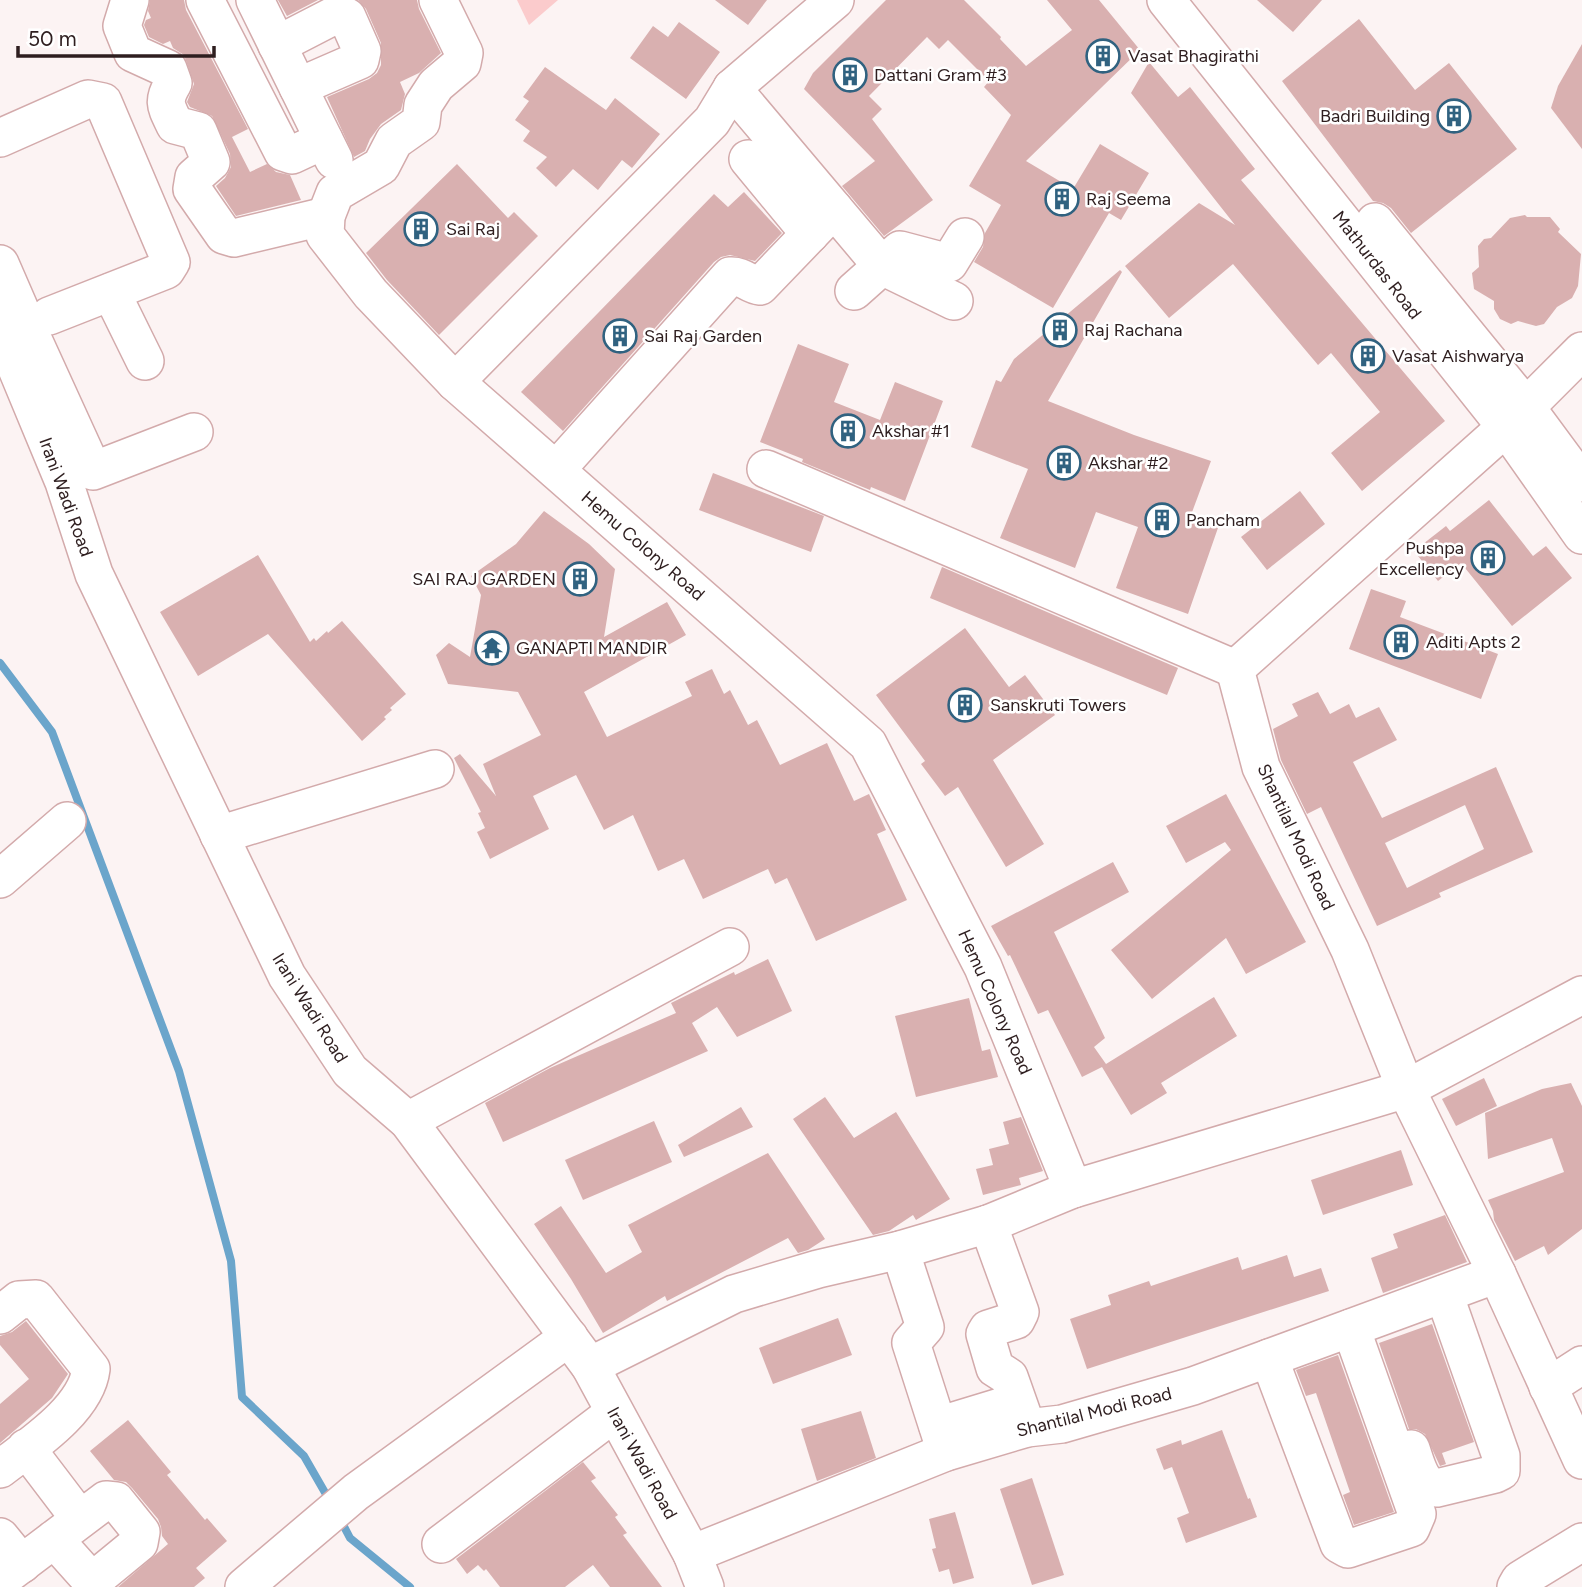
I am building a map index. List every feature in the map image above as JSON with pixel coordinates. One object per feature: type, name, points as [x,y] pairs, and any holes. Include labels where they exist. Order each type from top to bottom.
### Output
[{"type":"street","points":[[130,0],[122,26],[133,53],[167,69],[173,83],[165,104],[175,125],[198,131],[211,162],[194,177],[192,190],[223,235],[234,238],[326,216],[335,193],[381,166],[394,141],[421,122],[423,106],[436,85],[462,63],[464,53],[438,0]]},
{"type":"street","points":[[205,0],[283,152],[292,155],[324,140]]},
{"type":"street","points":[[255,0],[347,186]]},
{"type":"street","points":[[455,382],[712,121],[732,88],[835,0]]},
{"type":"street","name":"Mathurdas Road","points":[[1166,0],[1516,416],[1582,535]]},
{"type":"street","points":[[1191,0],[1516,416],[1582,483]]},
{"type":"street","points":[[277,45],[339,13],[347,17],[362,51],[360,60],[299,87]]},
{"type":"street","points":[[732,88],[822,221]]},
{"type":"street","points":[[0,138],[88,99],[103,102],[171,262],[166,270],[21,330]]},
{"type":"street","points":[[748,159],[822,221],[882,266],[954,301]]},
{"type":"street","name":"Hemu Colony Road","points":[[326,216],[325,235],[370,294],[455,382],[869,744],[983,967],[1073,1189]]},
{"type":"street","points":[[556,470],[730,276],[738,275],[760,286],[822,221]]},
{"type":"street","points":[[854,291],[900,250],[949,262],[965,237]]},
{"type":"street","name":"Irani Wadi Road","points":[[0,264],[21,330],[79,477],[94,574],[294,986],[350,1071],[408,1121],[580,1351],[698,1571]]},
{"type":"street","points":[[111,292],[145,361]]},
{"type":"street","points":[[766,469],[1235,669],[1516,416],[1582,351]]},
{"type":"street","points":[[79,477],[194,432]]},
{"type":"street","name":"Shantilal Modi Road","points":[[1235,669],[1261,767],[1350,950],[1406,1089],[1497,1274],[1582,1460]]},
{"type":"street","points":[[219,835],[436,769]]},
{"type":"street","points":[[0,879],[67,821]]},
{"type":"street","points":[[408,1121],[730,947]]},
{"type":"street","points":[[244,1587],[356,1492],[580,1351],[734,1294],[988,1224],[1073,1189],[1406,1089],[1582,995]]},
{"type":"street","points":[[988,1224],[1020,1312],[1016,1320],[988,1329],[985,1334],[995,1368],[1009,1377],[1022,1415]]},
{"type":"street","points":[[900,1250],[925,1326],[911,1343],[942,1439]]},
{"type":"street","name":"Shantilal Modi Road","points":[[698,1571],[942,1439],[1022,1415],[1062,1424],[1271,1364],[1447,1304],[1497,1274]]},
{"type":"street","points":[[0,1315],[19,1300],[36,1299],[91,1369],[89,1383],[60,1422],[13,1459],[67,1529],[7,1560]]},
{"type":"street","points":[[1362,1333],[1421,1477],[1431,1487],[1437,1488],[1495,1474],[1501,1471],[1501,1456],[1447,1304]]},
{"type":"street","points":[[1271,1364],[1339,1544],[1348,1549],[1361,1545],[1410,1528],[1418,1514],[1362,1333]]},
{"type":"street","points":[[1548,1387],[1582,1365]]},
{"type":"street","points":[[441,1544],[614,1413]]},
{"type":"street","points":[[1516,1587],[1520,1580],[1582,1542]]},
{"type":"shaded area","points":[[517,0],[558,0],[529,25]]},
{"type":"building","points":[[150,0],[184,0],[186,10],[248,129],[232,137],[250,172],[267,164],[276,172],[290,175],[301,200],[236,216],[216,186],[225,178],[231,167],[230,154],[212,116],[190,107],[187,102],[194,84],[184,55],[173,48],[170,41],[163,44],[149,37],[144,25],[146,20],[151,18],[148,11]]},
{"type":"building","points":[[278,0],[318,0],[287,16]]},
{"type":"building","points":[[358,0],[417,0],[441,53],[419,73],[400,82],[405,94],[401,110],[381,124],[365,151],[354,157],[327,97],[369,79],[377,73],[381,65],[381,43],[366,9]]},
{"type":"building","points":[[715,0],[767,0],[748,25]]},
{"type":"building","points":[[886,0],[964,0],[1026,66],[1072,30],[1047,0],[1099,0],[1140,50],[1026,161],[1073,189],[1100,144],[1149,173],[1121,220],[1109,213],[1053,308],[974,262],[983,247],[985,233],[1001,205],[969,186],[1011,115],[984,87],[989,81],[948,40],[939,49],[927,37],[869,96],[882,109],[872,119],[933,200],[884,236],[842,186],[875,161],[804,89],[813,73]]},
{"type":"building","points":[[1257,0],[1322,0],[1293,32]]},
{"type":"building","name":"Badri Building","points":[[1359,19],[1415,90],[1449,63],[1517,149],[1411,233],[1391,208],[1373,201],[1282,81]]},
{"type":"building","points":[[679,22],[720,52],[686,99],[630,58],[653,26],[668,37]]},
{"type":"building","points":[[1582,44],[1582,149],[1551,108],[1558,86]]},
{"type":"building","name":"Vasat Aishwarya","points":[[1149,62],[1178,97],[1190,87],[1255,169],[1241,180],[1445,421],[1362,491],[1331,453],[1380,412],[1331,353],[1318,365],[1233,264],[1169,318],[1125,266],[1199,203],[1235,225],[1131,93]]},
{"type":"building","points":[[545,67],[606,110],[615,98],[660,134],[632,168],[622,160],[598,190],[573,169],[556,187],[536,168],[547,157],[523,141],[530,131],[515,120],[529,101],[523,97]]},
{"type":"building","points":[[457,164],[508,218],[514,212],[538,236],[439,335],[387,280],[366,253]]},
{"type":"building","name":"Sai Raj Garden","points":[[744,192],[782,233],[755,261],[730,255],[714,262],[563,431],[521,392],[714,194],[728,207]]},
{"type":"building","points":[[1525,215],[1550,217],[1560,229],[1558,232],[1581,254],[1578,286],[1572,298],[1557,307],[1544,324],[1536,326],[1518,321],[1511,324],[1500,319],[1494,309],[1494,301],[1474,289],[1472,273],[1479,267],[1478,246],[1484,239],[1491,238],[1510,218]]},
{"type":"building","points":[[1120,270],[1122,272],[1048,401],[1134,435],[1211,461],[1191,515],[1219,525],[1188,614],[1116,588],[1138,527],[1096,512],[1075,568],[1000,538],[1028,469],[971,447],[996,380],[1001,382],[1014,359]]},
{"type":"building","name":"Akshar #1","points":[[798,344],[849,364],[834,402],[880,420],[895,382],[943,401],[905,501],[871,487],[870,490],[760,442]]},
{"type":"building","points":[[713,473],[824,516],[811,552],[699,510]]},
{"type":"building","points":[[1300,491],[1325,524],[1267,570],[1241,537]]},
{"type":"building","name":"Pushpa Excellency","points":[[1489,500],[1533,556],[1546,546],[1572,578],[1512,626],[1461,563],[1438,581],[1414,551],[1446,526],[1450,531]]},
{"type":"building","points":[[544,511],[589,544],[615,569],[604,637],[667,602],[686,635],[584,692],[607,737],[692,696],[685,682],[712,669],[724,694],[730,690],[748,725],[757,720],[780,765],[827,743],[854,801],[869,794],[886,830],[877,834],[907,900],[816,941],[787,878],[775,884],[768,869],[703,899],[684,859],[658,871],[633,815],[604,830],[576,775],[533,796],[549,829],[490,859],[477,832],[485,828],[478,813],[481,812],[454,758],[460,754],[496,796],[483,764],[541,735],[518,692],[448,684],[436,655],[449,643],[470,657],[481,595],[471,576],[516,544]]},
{"type":"building","points":[[258,555],[310,642],[314,638],[316,641],[342,621],[406,694],[390,708],[392,710],[384,717],[386,719],[362,741],[268,634],[198,676],[160,612]]},
{"type":"building","points":[[942,567],[1178,668],[1167,695],[930,598]]},
{"type":"building","name":"Aditi Apts 2","points":[[1371,589],[1406,601],[1400,617],[1498,654],[1481,699],[1349,649]]},
{"type":"building","name":"Sanskruti Towers","points":[[965,628],[1009,687],[1025,675],[1055,715],[993,760],[1044,844],[1006,867],[958,787],[945,796],[921,764],[925,761],[876,695]]},
{"type":"building","points":[[1318,692],[1330,714],[1349,704],[1356,718],[1379,707],[1397,740],[1353,762],[1382,818],[1496,767],[1533,852],[1439,893],[1441,897],[1377,926],[1321,807],[1307,814],[1281,760],[1273,729],[1298,716],[1292,704]],"holes":[[[1465,805],[1484,849],[1407,888],[1385,843]]]},
{"type":"building","points":[[1226,794],[1306,942],[1246,974],[1226,938],[1152,999],[1111,950],[1231,850],[1225,842],[1186,863],[1166,826]]},
{"type":"building","points":[[1113,862],[1129,892],[1054,932],[1105,1038],[1094,1047],[1106,1064],[1214,997],[1237,1036],[1161,1083],[1167,1093],[1131,1115],[1102,1067],[1082,1077],[1048,1010],[1038,1014],[1010,955],[1008,956],[991,926]]},
{"type":"building","points":[[768,959],[792,1011],[737,1037],[717,1007],[692,1023],[708,1051],[503,1142],[485,1103],[550,1068],[676,1013],[671,1003],[734,972],[735,975]]},
{"type":"building","points":[[969,998],[982,1051],[990,1049],[998,1077],[916,1097],[895,1016]]},
{"type":"building","points":[[1484,1078],[1497,1106],[1456,1126],[1442,1099]]},
{"type":"building","points":[[1571,1083],[1582,1106],[1582,1229],[1548,1255],[1544,1246],[1515,1261],[1494,1220],[1488,1200],[1564,1172],[1552,1138],[1488,1159],[1485,1113],[1542,1089]]},
{"type":"building","points":[[825,1097],[854,1138],[896,1112],[950,1199],[916,1220],[913,1215],[889,1231],[873,1235],[793,1119]]},
{"type":"building","points":[[741,1107],[753,1127],[684,1157],[678,1145]]},
{"type":"building","points":[[1021,1117],[1043,1171],[1019,1178],[1021,1185],[983,1195],[976,1169],[993,1165],[989,1149],[1009,1144],[1003,1122]]},
{"type":"building","points":[[654,1121],[672,1162],[583,1200],[565,1160]]},
{"type":"building","points":[[1401,1150],[1413,1185],[1323,1215],[1311,1180]]},
{"type":"building","points":[[768,1153],[825,1239],[798,1253],[788,1238],[667,1301],[665,1296],[603,1333],[534,1224],[561,1206],[606,1273],[642,1252],[628,1225]]},
{"type":"building","points":[[1445,1215],[1467,1262],[1383,1293],[1371,1258],[1398,1248],[1393,1234]]},
{"type":"building","points":[[1287,1255],[1294,1277],[1321,1268],[1329,1291],[1087,1369],[1070,1319],[1111,1305],[1108,1295],[1149,1281],[1151,1286],[1238,1257],[1242,1270]]},
{"type":"building","points":[[838,1318],[852,1355],[773,1384],[759,1348]]},
{"type":"building","points":[[26,1321],[68,1374],[52,1398],[0,1443],[0,1404],[29,1379],[0,1345],[0,1336],[12,1332]]},
{"type":"building","points":[[1432,1324],[1474,1442],[1442,1453],[1446,1464],[1440,1466],[1425,1434],[1409,1429],[1379,1343]]},
{"type":"building","points":[[1338,1355],[1394,1512],[1354,1525],[1343,1495],[1350,1492],[1316,1393],[1306,1396],[1296,1370]]},
{"type":"building","points":[[861,1411],[876,1458],[817,1481],[801,1429]]},
{"type":"building","points":[[128,1420],[171,1472],[167,1475],[205,1520],[207,1518],[227,1541],[196,1568],[205,1578],[194,1587],[118,1587],[168,1544],[162,1536],[158,1519],[132,1488],[126,1482],[114,1480],[90,1451]]},
{"type":"building","points":[[1222,1430],[1257,1517],[1186,1543],[1177,1518],[1189,1513],[1172,1467],[1164,1470],[1156,1449],[1181,1440],[1182,1445]]},
{"type":"building","points":[[583,1462],[596,1478],[591,1481],[618,1515],[615,1517],[627,1533],[623,1535],[662,1587],[610,1587],[593,1565],[565,1587],[500,1587],[486,1569],[484,1571],[478,1565],[467,1574],[456,1559]]},
{"type":"building","points":[[1032,1478],[1064,1575],[1032,1585],[1000,1489]]},
{"type":"building","points":[[955,1512],[974,1578],[953,1584],[949,1569],[939,1572],[932,1549],[936,1548],[929,1519]]},
{"type":"waterway","points":[[0,663],[52,732],[179,1071],[231,1261],[242,1397],[304,1456],[331,1503]]},
{"type":"waterway","points":[[339,1517],[350,1538],[410,1587]]},
{"type":"place","name":"Vasat Bhagirathi","points":[[1103,56]]},
{"type":"place","name":"Dattani Gram #3","points":[[850,75]]},
{"type":"place","name":"Badri Building","points":[[1454,116]]},
{"type":"place","name":"Raj Seema","points":[[1062,199]]},
{"type":"place","name":"Sai Raj","points":[[421,229]]},
{"type":"place","name":"Raj Rachana","points":[[1060,330]]},
{"type":"place","name":"Sai Raj Garden","points":[[620,336]]},
{"type":"place","name":"Vasat Aishwarya","points":[[1368,356]]},
{"type":"place","name":"Akshar #1","points":[[848,431]]},
{"type":"place","name":"Akshar #2","points":[[1064,463]]},
{"type":"place","name":"Pancham","points":[[1162,520]]},
{"type":"place","name":"Pushpa Excellency","points":[[1488,558]]},
{"type":"place","name":"SAI RAJ GARDEN","points":[[580,579]]},
{"type":"place","name":"Aditi Apts 2","points":[[1401,642]]},
{"type":"place","name":"GANAPTI MANDIR","points":[[492,648]]},
{"type":"place","name":"Sanskruti Towers","points":[[965,705]]}]
